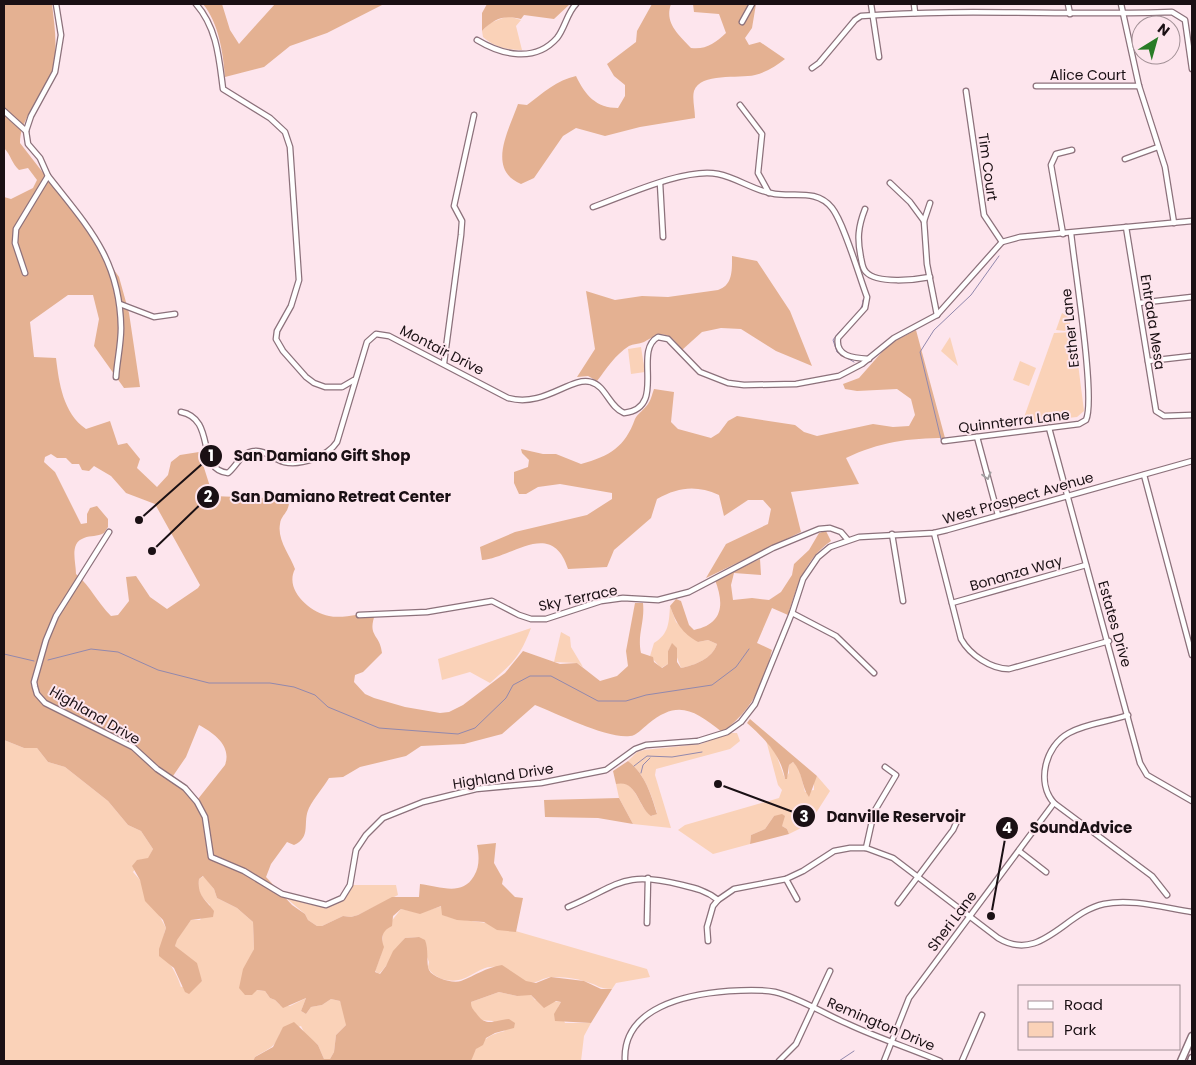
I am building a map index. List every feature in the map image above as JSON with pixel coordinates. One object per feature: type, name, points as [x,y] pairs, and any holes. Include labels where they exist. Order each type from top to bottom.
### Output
[{"type":"main road","points":[[1181,1061],[1190,1048],[1192,1036]]},
{"type":"street","points":[[56,4],[60,35],[56,72],[31,116],[26,131],[29,148],[38,155],[48,176],[93,233],[104,250],[112,270],[120,304],[121,343],[116,377]]},
{"type":"street","points":[[196,4],[205,14],[218,47],[223,89],[270,118],[284,132],[290,148],[299,280],[291,306],[277,331],[278,344],[306,377],[314,383],[325,387],[342,387],[354,380]]},
{"type":"street","points":[[477,40],[511,54],[535,52],[557,38],[576,4]]},
{"type":"street","points":[[742,22],[752,4]]},
{"type":"street","points":[[871,4],[879,57]]},
{"type":"street","points":[[914,4],[915,13]]},
{"type":"street","points":[[1068,4],[1070,14]]},
{"type":"street","points":[[1121,4],[1139,86],[1165,168],[1174,223]]},
{"type":"street","points":[[812,68],[819,63],[855,20],[862,16],[915,13],[1124,14],[1172,12],[1181,15],[1187,26],[1192,69]]},
{"type":"street","name":"Alice Court","points":[[1036,86],[1139,86]]},
{"type":"street","name":"Tim Court","points":[[966,91],[984,215],[1002,242]]},
{"type":"street","points":[[740,105],[762,134],[758,172],[769,193]]},
{"type":"street","points":[[4,111],[26,131]]},
{"type":"street","points":[[444,363],[462,221],[454,206],[455,195],[474,116]]},
{"type":"street","points":[[1125,159],[1158,147]]},
{"type":"street","points":[[1063,234],[1051,165],[1056,154],[1072,150]]},
{"type":"street","points":[[593,207],[660,183],[696,173],[707,172],[718,174],[769,193],[809,195],[828,204],[835,212],[867,301],[861,313],[838,338],[838,347],[843,354],[851,358],[869,360],[894,338],[937,315],[1002,242],[1020,237],[1192,220]]},
{"type":"street","points":[[25,273],[15,243],[16,229],[48,176]]},
{"type":"street","points":[[660,183],[662,237]]},
{"type":"street","points":[[890,183],[910,202],[924,221]]},
{"type":"street","points":[[930,203],[924,221],[930,277],[937,315]]},
{"type":"street","points":[[865,209],[857,240],[867,274],[913,281],[930,277]]},
{"type":"street","name":"Entrada Mesa","points":[[1126,227],[1154,405],[1158,413],[1164,416],[1192,415]]},
{"type":"street","name":"Esther Lane","points":[[1070,233],[1086,366],[1088,410],[1086,420]]},
{"type":"street","points":[[1139,303],[1192,297]]},
{"type":"street","points":[[120,304],[154,317],[174,314]]},
{"type":"street","name":"Montair Drive","points":[[354,380],[367,342],[376,334],[390,336],[508,398],[517,400],[544,398],[579,382],[588,381],[600,387],[614,406],[624,413],[635,410],[645,399],[648,386],[648,347],[652,340],[658,337],[668,339],[700,372],[728,383],[744,385],[823,380],[839,376],[869,360]]},
{"type":"street","points":[[1148,361],[1192,356]]},
{"type":"street","points":[[181,412],[196,418],[201,426],[213,466],[219,472],[228,473],[246,453],[254,451],[262,452],[285,462],[294,463],[320,456],[332,449],[337,442],[354,380]]},
{"type":"street","name":"Quinnterra Lane","points":[[944,441],[1079,424],[1086,420]]},
{"type":"street","name":"Estates Drive","points":[[1049,428],[1144,771],[1153,779],[1192,801]]},
{"type":"street","points":[[977,437],[998,515]]},
{"type":"street","name":"West Prospect Avenue","points":[[847,539],[892,534],[934,533],[1192,461]]},
{"type":"street","points":[[1144,475],[1192,655]]},
{"type":"street","name":"Sky Terrace","points":[[359,615],[428,612],[492,601],[531,619],[546,619],[601,601],[623,598],[658,600],[689,592],[773,548],[819,529],[830,528],[841,532],[847,539]]},
{"type":"street","name":"Highland Drive","points":[[109,532],[56,616],[34,682],[37,694],[56,709],[133,747],[157,769],[185,788],[197,802],[205,817],[210,857],[244,871],[282,894],[326,905],[342,898],[350,885],[356,850],[366,835],[383,818],[423,802],[476,789],[535,784],[606,770],[635,750],[646,745],[698,741],[727,732],[747,716],[755,704],[792,613],[803,579],[810,566],[830,547],[847,539]]},
{"type":"street","points":[[934,533],[965,645],[972,653],[999,669],[1008,669],[1108,641]]},
{"type":"street","points":[[892,534],[903,601]]},
{"type":"street","name":"Bonanza Way","points":[[952,603],[1086,565]]},
{"type":"street","points":[[792,613],[836,636],[874,673]]},
{"type":"street","points":[[1128,715],[1073,731],[1061,738],[1047,762],[1043,776],[1045,790],[1054,804],[1152,876],[1167,895]]},
{"type":"street","points":[[866,848],[874,812],[896,774],[885,767]]},
{"type":"street","name":"Sheri Lane","points":[[884,1061],[908,998],[1054,804]]},
{"type":"street","points":[[898,903],[954,830],[958,819]]},
{"type":"street","points":[[708,941],[709,917],[718,900],[742,886],[786,878],[840,849],[866,848],[886,854],[1005,942],[1026,946],[1036,944],[1053,935],[1068,920],[1081,912],[1105,904],[1123,903],[1192,912]]},
{"type":"street","points":[[1019,851],[1046,872]]},
{"type":"street","points":[[568,907],[615,882],[635,878],[648,878],[702,890],[718,900]]},
{"type":"street","points":[[647,923],[648,878]]},
{"type":"street","points":[[786,878],[797,899]]},
{"type":"street","points":[[780,1061],[796,1044],[830,971]]},
{"type":"street","name":"Remington Drive","points":[[625,1061],[624,1050],[628,1038],[641,1021],[667,1004],[694,995],[760,990],[783,995],[940,1061]]},
{"type":"street","points":[[962,1061],[982,1015]]},
{"type":"green space","points":[[508,16],[521,20],[516,26],[522,50],[501,47],[483,37],[482,31],[490,23]]},
{"type":"green space","points":[[1062,313],[1070,318],[1070,326],[1065,331],[1056,330]]},
{"type":"green space","points":[[1074,332],[1084,411],[1077,417],[1022,423],[1054,333]]},
{"type":"green space","points":[[950,337],[958,366],[941,351]]},
{"type":"green space","points":[[641,347],[645,372],[631,374],[628,349]]},
{"type":"green space","points":[[1020,361],[1036,368],[1029,386],[1013,380]]},
{"type":"green space","points":[[670,606],[676,622],[698,642],[708,640],[717,644],[711,654],[692,665],[681,668],[672,644],[668,651],[668,664],[661,668],[650,656],[654,643],[663,636],[667,627]]},
{"type":"green space","points":[[531,628],[515,659],[490,683],[470,672],[442,680],[438,659]]},
{"type":"green space","points":[[561,632],[570,637],[571,647],[583,667],[577,663],[554,662]]},
{"type":"green space","points":[[730,733],[737,733],[740,741],[730,749],[656,769],[655,775],[671,828],[633,824],[619,798],[616,784],[623,782],[628,785],[636,793],[647,812],[652,816],[657,813],[643,778],[628,761],[637,752],[701,744]]},
{"type":"green space","points":[[4,740],[24,748],[37,748],[48,762],[65,767],[108,801],[128,825],[141,831],[153,849],[148,859],[142,859],[133,872],[140,880],[166,928],[163,945],[181,987],[202,981],[199,974],[175,946],[176,940],[191,920],[200,920],[210,905],[199,890],[199,879],[204,876],[214,889],[217,898],[237,908],[253,922],[254,949],[250,958],[256,990],[265,991],[270,998],[280,1005],[290,1006],[306,998],[301,1011],[306,1014],[311,1007],[322,1005],[331,999],[340,1001],[346,1018],[346,1025],[336,1035],[334,1052],[330,1059],[324,1059],[318,1045],[305,1034],[301,1026],[280,1033],[276,1042],[255,1057],[253,1061],[4,1061]]},
{"type":"green space","points":[[766,740],[776,754],[785,779],[789,773],[789,765],[793,762],[799,768],[805,792],[814,790],[814,781],[817,776],[830,791],[809,824],[789,834],[787,829],[782,826],[782,821],[774,816],[765,829],[751,835],[750,844],[713,854],[678,830],[685,825],[779,798],[782,790],[778,785]]},
{"type":"green space","points":[[352,885],[396,885],[398,895],[358,915],[351,917],[343,916],[322,926],[317,926],[308,920],[305,914],[285,897],[314,905],[333,905],[341,902]]},
{"type":"green space","points":[[442,906],[446,916],[486,923],[500,929],[512,930],[647,969],[650,977],[616,983],[612,989],[608,989],[591,983],[565,978],[548,977],[531,983],[505,969],[490,967],[465,978],[451,981],[442,979],[428,967],[429,962],[419,937],[405,938],[383,970],[379,974],[375,971],[381,955],[383,932],[401,909],[420,913]]},
{"type":"green space","points":[[499,992],[517,996],[524,993],[531,995],[535,1000],[561,1002],[558,1007],[565,1023],[591,1023],[584,1036],[581,1061],[471,1061],[483,1041],[488,1037],[505,1031],[493,1021],[480,1020],[471,1007],[471,1002]]},
{"type":"shaded area","points":[[4,4],[52,4],[56,44],[54,65],[47,84],[26,120],[20,143],[75,214],[119,277],[129,313],[140,387],[124,388],[94,346],[99,319],[93,295],[68,295],[30,322],[34,357],[56,358],[61,387],[72,415],[86,429],[110,421],[118,445],[127,443],[140,459],[137,468],[157,487],[168,475],[171,462],[180,455],[199,452],[213,496],[289,499],[288,507],[281,521],[280,536],[295,569],[293,585],[301,599],[314,610],[334,617],[376,612],[372,626],[382,653],[363,672],[355,675],[354,682],[365,694],[405,707],[440,713],[449,712],[463,705],[505,673],[523,651],[560,664],[577,663],[600,681],[617,676],[628,666],[626,651],[635,603],[643,603],[640,640],[641,653],[653,657],[654,662],[662,668],[668,664],[668,651],[672,643],[677,648],[677,662],[681,668],[692,665],[711,654],[717,644],[708,640],[698,642],[684,631],[677,622],[670,606],[676,599],[681,601],[689,625],[694,630],[704,627],[716,618],[719,611],[720,597],[715,580],[760,559],[761,575],[734,573],[731,585],[733,600],[752,598],[769,600],[781,592],[792,575],[794,564],[809,550],[819,533],[826,531],[831,541],[822,548],[808,565],[788,615],[772,608],[757,643],[772,650],[765,674],[755,696],[741,716],[722,732],[694,713],[686,710],[677,710],[659,716],[635,735],[620,736],[596,730],[535,705],[502,734],[464,744],[421,746],[406,756],[360,767],[343,777],[329,778],[309,808],[303,838],[294,845],[287,842],[271,864],[266,877],[292,905],[305,914],[308,920],[317,926],[322,926],[343,916],[351,917],[358,915],[392,897],[419,897],[420,884],[450,889],[463,886],[474,876],[477,868],[479,857],[477,845],[496,843],[494,863],[503,879],[502,884],[515,897],[523,898],[516,932],[497,930],[484,922],[457,920],[442,915],[441,906],[420,914],[401,909],[393,916],[392,926],[383,934],[384,947],[375,972],[380,974],[393,951],[405,938],[419,937],[425,940],[429,970],[443,980],[461,981],[502,965],[526,981],[536,983],[551,977],[584,981],[601,989],[612,989],[591,1023],[555,1021],[554,1014],[561,1002],[556,1001],[544,1008],[531,995],[517,996],[499,992],[471,1002],[472,1007],[480,1018],[487,1022],[509,1019],[515,1023],[514,1028],[495,1033],[486,1038],[483,1045],[476,1049],[471,1061],[253,1061],[255,1057],[273,1047],[283,1027],[294,1022],[318,1045],[324,1059],[330,1059],[334,1052],[336,1035],[346,1025],[340,1001],[331,999],[322,1005],[311,1007],[306,1014],[301,1011],[306,998],[283,1008],[270,998],[265,991],[257,990],[252,995],[245,995],[239,988],[243,969],[254,949],[253,922],[237,908],[217,898],[214,889],[203,876],[199,879],[199,889],[214,911],[213,917],[191,920],[175,946],[197,963],[202,981],[189,994],[185,992],[174,968],[159,956],[159,949],[166,928],[163,920],[145,901],[140,880],[132,866],[137,860],[148,858],[153,849],[141,831],[128,825],[108,801],[65,767],[48,762],[37,748],[24,748],[4,740],[4,197],[11,199],[33,188],[37,180],[28,168],[19,170],[4,148]],"holes":[[[51,454],[57,458],[66,458],[72,464],[79,464],[82,470],[89,471],[94,466],[111,476],[126,493],[155,504],[200,585],[198,588],[167,609],[150,597],[136,576],[126,577],[129,601],[118,615],[111,616],[76,574],[74,553],[79,540],[104,533],[108,527],[108,519],[97,506],[90,508],[87,514],[87,523],[81,524],[55,472],[44,462],[45,457]],[[199,725],[216,736],[224,746],[227,758],[225,765],[198,799],[173,776],[186,757]]]},
{"type":"shaded area","points":[[203,4],[222,4],[230,30],[239,44],[275,4],[384,4],[327,33],[290,46],[264,67],[225,77],[216,29]]},
{"type":"shaded area","points":[[487,4],[570,4],[554,19],[524,15],[521,19],[510,17],[496,20],[482,31],[482,13]]},
{"type":"shaded area","points":[[652,4],[671,4],[669,17],[674,28],[691,48],[701,48],[710,45],[726,33],[719,14],[694,12],[693,4],[756,4],[752,28],[745,38],[749,45],[760,42],[785,59],[759,74],[721,77],[704,81],[698,85],[693,94],[695,118],[640,127],[605,136],[576,128],[563,136],[534,178],[521,184],[510,177],[504,169],[502,159],[503,148],[518,104],[527,105],[556,84],[576,76],[583,89],[597,103],[603,106],[618,108],[625,96],[625,85],[614,76],[607,64],[636,42],[637,31]]},
{"type":"shaded area","points":[[732,256],[757,261],[790,311],[812,366],[776,351],[741,329],[721,328],[702,332],[682,350],[669,336],[656,336],[629,346],[620,353],[597,381],[588,376],[577,377],[595,349],[586,291],[615,300],[642,296],[668,297],[718,290],[727,285],[729,281],[732,272]]},
{"type":"shaded area","points":[[916,330],[945,438],[907,440],[870,448],[846,458],[859,484],[791,492],[801,532],[706,578],[726,544],[768,524],[771,509],[763,500],[748,500],[724,516],[719,495],[703,490],[688,489],[673,492],[657,499],[651,518],[614,550],[607,567],[568,569],[561,554],[552,546],[542,543],[482,560],[480,547],[515,532],[587,515],[612,499],[612,493],[560,484],[538,487],[526,494],[519,494],[514,483],[514,472],[528,467],[529,460],[522,453],[521,449],[543,454],[556,454],[581,464],[600,458],[615,449],[626,437],[636,417],[647,406],[654,389],[674,392],[671,422],[678,429],[711,438],[719,433],[728,421],[737,416],[795,425],[804,432],[817,436],[873,424],[893,427],[909,426],[915,415],[911,399],[897,389],[857,391],[845,389],[843,384],[859,378],[889,344]]},
{"type":"shaded area","points":[[750,719],[817,776],[809,797],[793,762],[789,765],[787,779],[785,779],[776,755],[760,735],[747,723]]},
{"type":"shaded area","points":[[628,761],[643,778],[657,814],[651,816],[633,790],[628,786],[616,784],[613,771]]},
{"type":"shaded area","points":[[619,798],[633,824],[598,818],[545,817],[544,800]]},
{"type":"shaded area","points":[[782,814],[785,816],[782,826],[787,829],[789,834],[750,844],[751,835],[765,829],[774,816]]},
{"type":"waterway","points":[[941,439],[920,352],[934,330],[971,295],[999,256]]},
{"type":"waterway","points":[[854,362],[837,352],[833,340],[856,316],[863,300]]},
{"type":"waterway","points":[[48,660],[91,649],[118,652],[158,670],[209,683],[270,683],[294,687],[315,695],[328,707],[379,728],[458,734],[475,728],[506,698],[513,685],[530,676],[551,676],[598,701],[626,701],[646,695],[712,685],[736,667],[749,649]]},
{"type":"waterway","points":[[4,654],[34,661]]},
{"type":"waterway","points":[[634,766],[647,756],[672,757],[702,752]]},
{"type":"waterway","points":[[641,773],[643,765],[650,758]]},
{"type":"waterway","points":[[839,1061],[854,1051]]},
{"type":"place","name":"San Damiano Gift Shop","points":[[139,520]]},
{"type":"place","name":"San Damiano Retreat Center","points":[[152,551]]},
{"type":"place","name":"Danville Reservoir","points":[[718,784]]},
{"type":"place","name":"SoundAdvice","points":[[991,916]]}]
